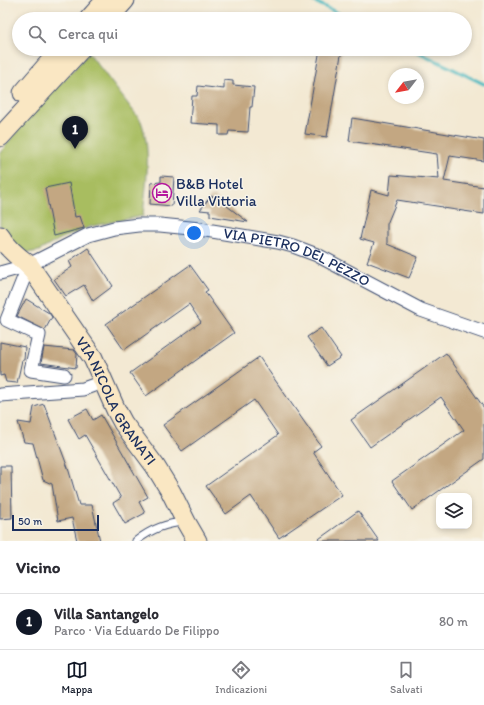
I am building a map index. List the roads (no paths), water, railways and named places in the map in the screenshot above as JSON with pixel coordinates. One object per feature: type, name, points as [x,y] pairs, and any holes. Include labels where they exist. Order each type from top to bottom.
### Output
[{"type":"street","points":[[95,12],[106,0]]},
{"type":"street","points":[[115,12],[126,0]]},
{"type":"street","points":[[0,118],[55,56]]},
{"type":"street","points":[[0,137],[75,56]]},
{"type":"street","name":"VIA PIETRO DEL PEZZO","points":[[0,273],[29,265],[88,235],[114,228],[160,225],[278,242],[293,246],[317,255],[421,310],[484,332]]},
{"type":"street","points":[[0,236],[4,243],[15,254],[29,265]]},
{"type":"street","points":[[0,319],[29,265]]},
{"type":"street","points":[[29,265],[7,320],[39,335],[31,370],[64,376]]},
{"type":"street","name":"VIA NICOLA GRANATI","points":[[29,265],[94,358],[123,423],[155,466],[171,492],[190,534]]},
{"type":"street","points":[[0,395],[83,389],[94,385],[103,379]]},
{"type":"lane","points":[[136,541],[162,525],[175,522],[190,534]]},
{"type":"waterway","points":[[311,0],[336,12]]},
{"type":"waterway","points":[[426,56],[484,84]]},
{"type":"place","name":"Villa Santangelo","points":[[75,149]]},
{"type":"place","name":"B&B Hotel Villa Vittoria","points":[[162,193]]}]
